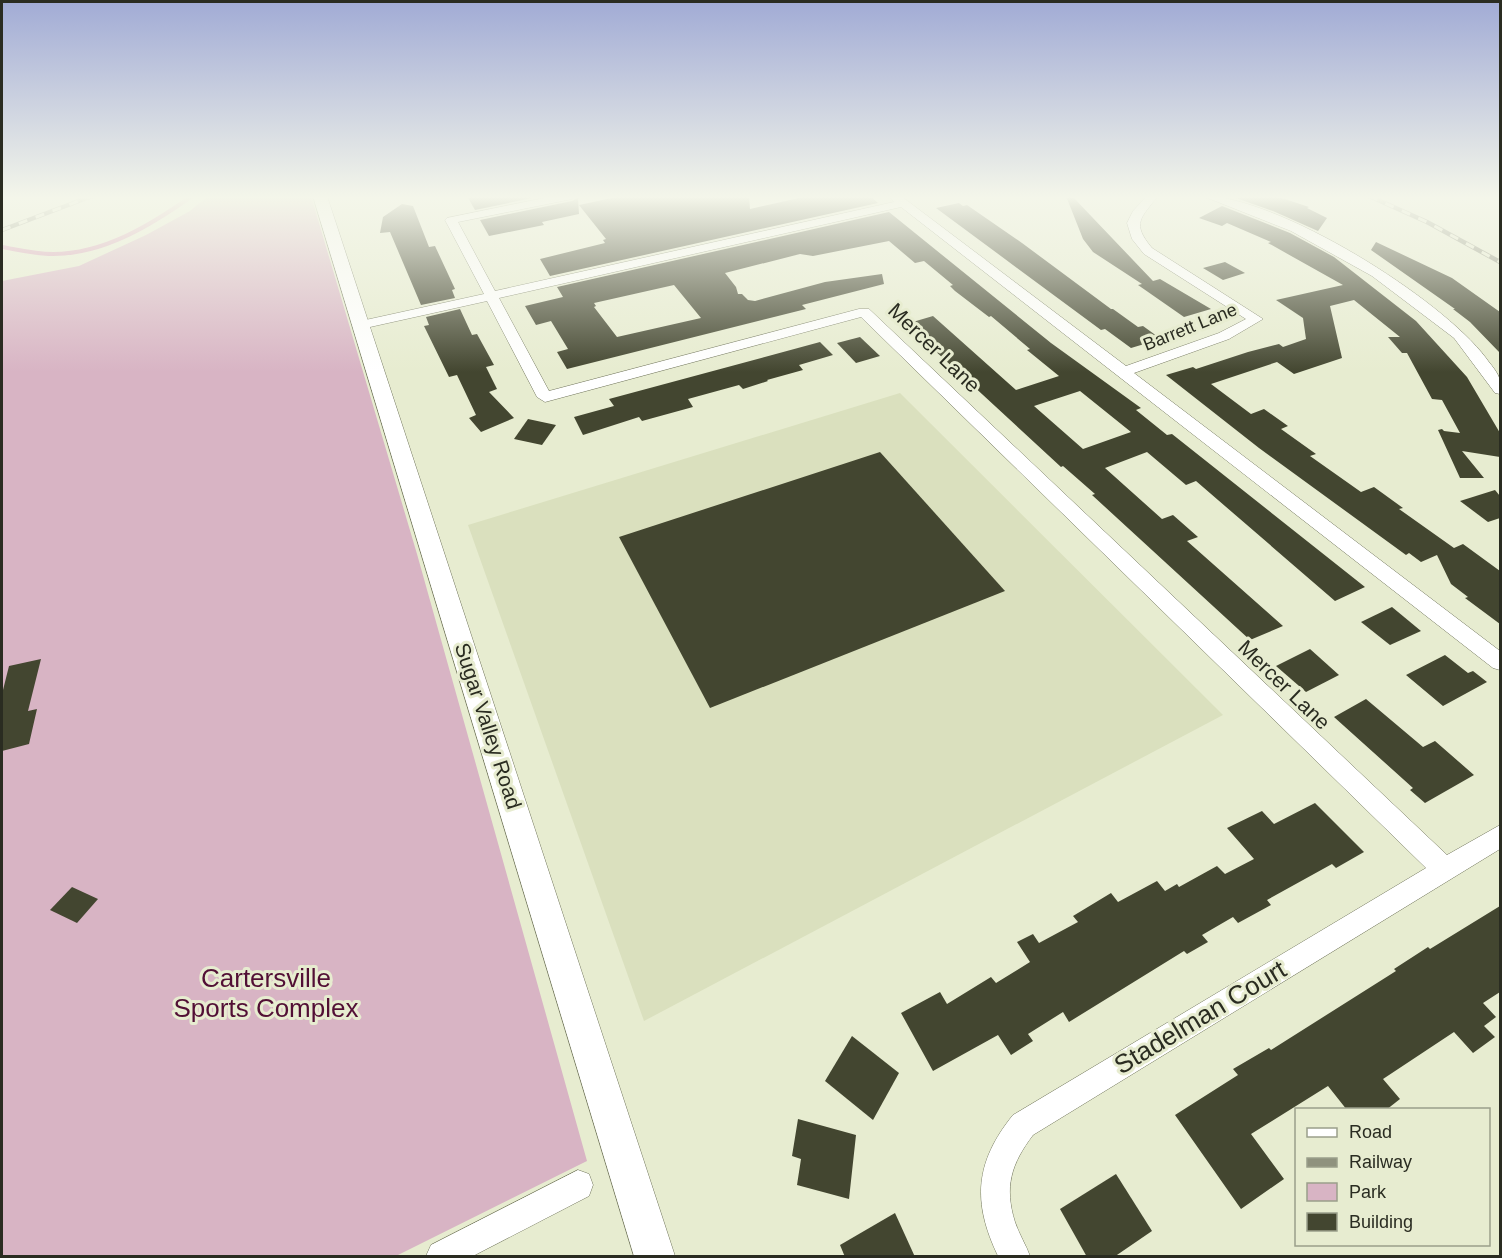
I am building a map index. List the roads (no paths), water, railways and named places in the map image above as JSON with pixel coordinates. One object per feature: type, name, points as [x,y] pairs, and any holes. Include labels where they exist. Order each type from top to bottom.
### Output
[{"type":"street","name":"Sugar Valley Road","points":[[339,255],[656,1257]]},
{"type":"street","name":"Mercer Lane","points":[[470,255],[545,397],[864,312],[1444,869]]},
{"type":"street","points":[[361,325],[492,297],[669,255]]},
{"type":"street","points":[[971,255],[1500,662]]},
{"type":"street","name":"Barrett Lane","points":[[1124,372],[1224,336],[1256,319],[1217,297],[1154,255]]},
{"type":"street","points":[[1343,255],[1406,293],[1458,335],[1483,364],[1500,390]]},
{"type":"street","name":"Stadelman Court","points":[[1014,1257],[1002,1234],[995,1208],[994,1187],[996,1169],[1002,1154],[1010,1139],[1023,1125],[1500,836]]},
{"type":"street","points":[[442,1257],[578,1185]]},
{"type":"railway","points":[[1487,255],[1500,262]]},
{"type":"park label","name":"Cartersville Sports Complex","points":[[266,993]]}]
